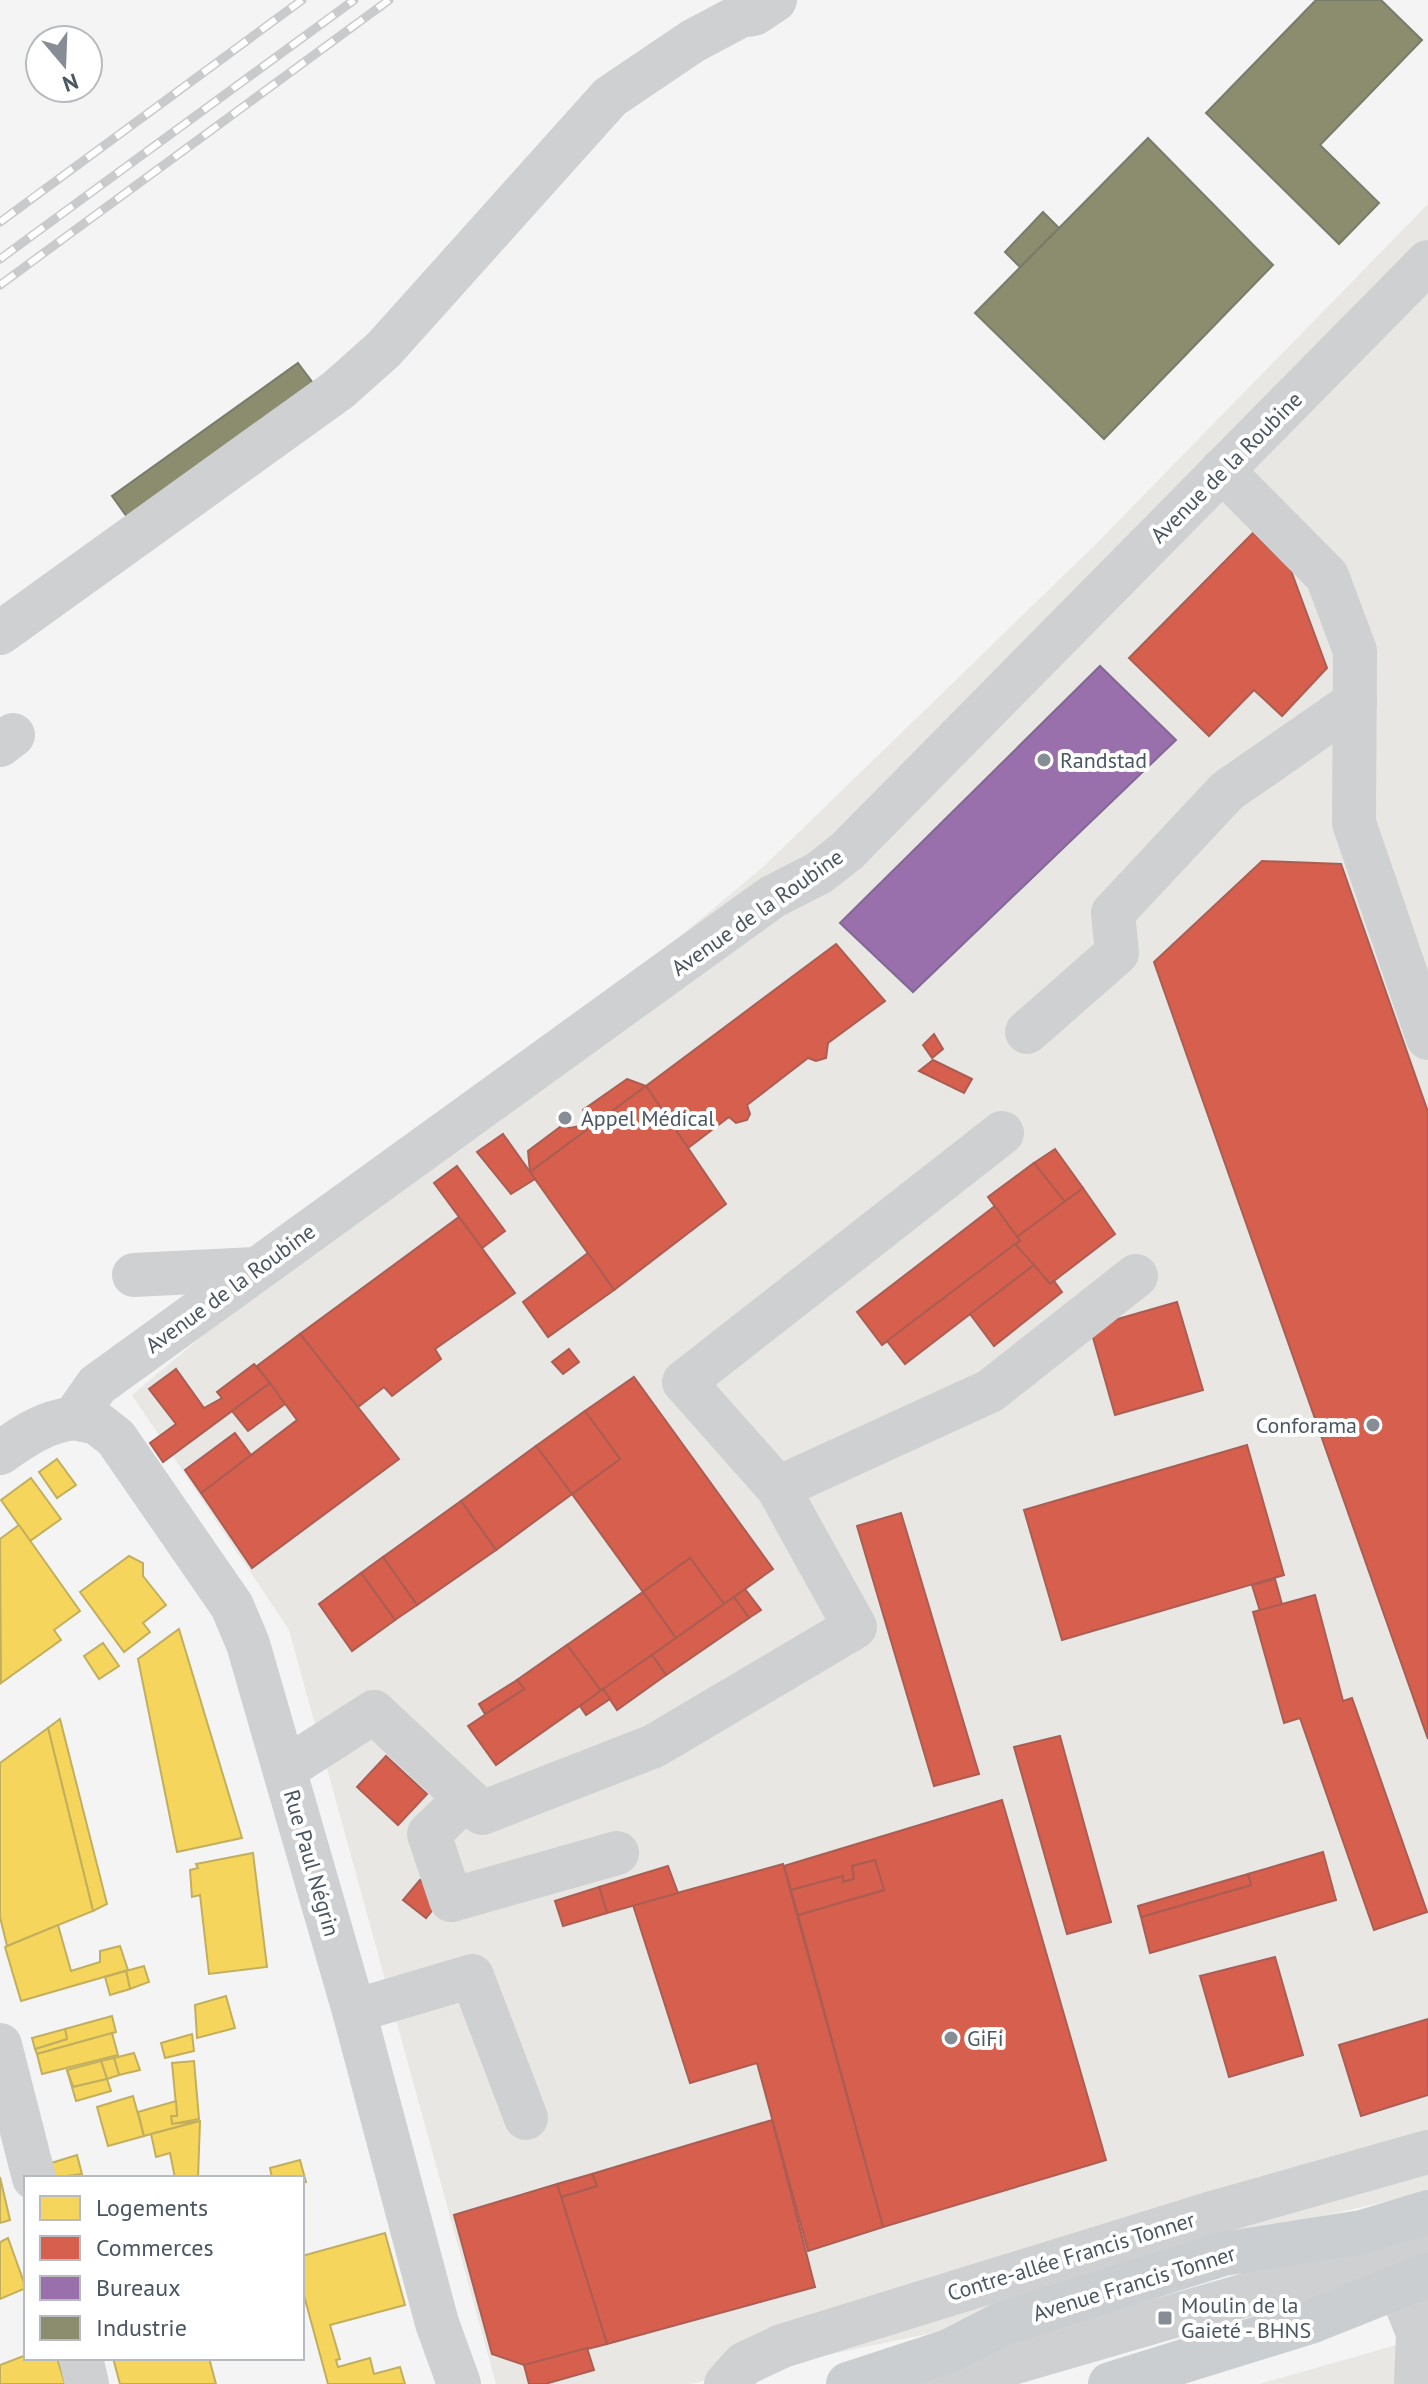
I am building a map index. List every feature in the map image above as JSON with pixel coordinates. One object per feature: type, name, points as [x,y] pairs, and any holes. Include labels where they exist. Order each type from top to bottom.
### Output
[{"type":"main road","name":"Avenue Francis Tonner","points":[[848,2384],[949,2351],[1001,2324],[1223,2254],[1362,2232],[1428,2212]]},
{"type":"main road","points":[[1110,2384],[1310,2322],[1414,2281]]},
{"type":"street","points":[[0,633],[338,390],[384,349],[610,97],[693,41],[740,16],[754,14],[775,0]]},
{"type":"street","name":"Avenue de la Roubine","points":[[74,1418],[97,1385],[255,1269],[772,897],[819,873],[847,851],[1428,262]]},
{"type":"street","points":[[1222,470],[1327,576],[1355,651],[1354,823],[1428,1038]]},
{"type":"street","points":[[1027,1032],[1117,953],[1113,913],[1227,791],[1355,702]]},
{"type":"street","points":[[285,1769],[374,1712],[482,1813],[654,1746],[855,1627],[778,1488],[684,1382],[1002,1133]]},
{"type":"street","points":[[134,1275],[255,1269]]},
{"type":"street","points":[[778,1488],[990,1391],[1136,1276]]},
{"type":"street","points":[[0,1453],[52,1421],[74,1418]]},
{"type":"street","name":"Rue Paul Négrin","points":[[74,1418],[97,1423],[116,1438],[232,1606],[248,1644],[354,2011],[437,2323],[460,2378]]},
{"type":"street","points":[[466,1798],[429,1834],[451,1900],[617,1853]]},
{"type":"street","points":[[354,2011],[472,1976],[526,2118]]},
{"type":"street","points":[[0,2045],[33,2176]]},
{"type":"street","name":"Contre-allée Francis Tonner","points":[[726,2384],[744,2364],[782,2346],[1209,2214],[1428,2152]]},
{"type":"street","points":[[940,2384],[1428,2242]]},
{"type":"street","points":[[1414,2281],[1418,2333],[1416,2384]]},
{"type":"street","points":[[81,2360],[87,2384]]},
{"type":"shaded area","points":[[1428,204],[1428,2192],[1296,2222],[946,2330],[690,2384],[496,2384],[289,1630],[132,1395],[763,867],[1095,545]]},
{"type":"shaded area","points":[[1428,2336],[1428,2384],[1259,2384]]},
{"type":"building: Logements","points":[[57,1459],[76,1485],[57,1498],[39,1472]]},
{"type":"building: Logements","points":[[31,1478],[61,1519],[30,1541],[1,1500]]},
{"type":"building: Logements","points":[[19,1525],[80,1611],[54,1630],[61,1640],[1,1683],[0,1539]]},
{"type":"building: Logements","points":[[129,1556],[143,1563],[143,1576],[166,1605],[143,1623],[150,1632],[124,1652],[80,1592]]},
{"type":"building: Logements","points":[[179,1629],[242,1838],[177,1852],[138,1659]]},
{"type":"building: Logements","points":[[103,1643],[119,1666],[99,1679],[84,1656]]},
{"type":"building: Logements","points":[[60,1719],[107,1904],[93,1911],[48,1728]]},
{"type":"building: Logements","points":[[48,1728],[93,1911],[7,1946],[0,1917],[0,1763]]},
{"type":"building: Logements","points":[[253,1853],[267,1967],[209,1974],[200,1895],[192,1897],[190,1870],[198,1868],[196,1864]]},
{"type":"building: Logements","points":[[58,1925],[71,1971],[100,1962],[100,1951],[120,1946],[128,1970],[21,2001],[5,1947]]},
{"type":"building: Logements","points":[[144,1966],[149,1982],[130,1989],[126,1971]]},
{"type":"building: Logements","points":[[126,1971],[130,1989],[110,1995],[105,1977]]},
{"type":"building: Logements","points":[[226,1996],[235,2028],[197,2038],[195,2005]]},
{"type":"building: Logements","points":[[112,2016],[116,2032],[37,2054],[35,2049],[67,2039],[65,2029]]},
{"type":"building: Logements","points":[[65,2029],[67,2039],[35,2049],[32,2038]]},
{"type":"building: Logements","points":[[112,2033],[118,2055],[42,2074],[37,2054]]},
{"type":"building: Logements","points":[[192,2034],[194,2051],[165,2058],[161,2043]]},
{"type":"building: Logements","points":[[134,2053],[140,2070],[119,2075],[114,2058]]},
{"type":"building: Logements","points":[[114,2058],[119,2075],[107,2079],[101,2061]]},
{"type":"building: Logements","points":[[101,2061],[107,2079],[73,2087],[67,2070]]},
{"type":"building: Logements","points":[[194,2061],[199,2119],[172,2124],[171,2116],[177,2116],[172,2063]]},
{"type":"building: Logements","points":[[67,2070],[73,2087],[107,2079],[111,2091],[76,2101]]},
{"type":"building: Logements","points":[[133,2096],[144,2136],[108,2146],[97,2107]]},
{"type":"building: Logements","points":[[176,2101],[177,2116],[171,2116],[172,2124],[199,2121],[144,2136],[138,2112]]},
{"type":"building: Logements","points":[[200,2121],[198,2176],[175,2176],[170,2153],[156,2157],[151,2134]]},
{"type":"building: Logements","points":[[77,2155],[82,2174],[51,2176],[48,2164]]},
{"type":"building: Logements","points":[[300,2160],[306,2182],[304,2176],[272,2176],[270,2168]]},
{"type":"building: Logements","points":[[0,2177],[10,2220],[0,2223]]},
{"type":"building: Logements","points":[[385,2233],[405,2305],[330,2325],[340,2359],[336,2360],[338,2367],[370,2358],[374,2374],[400,2367],[405,2384],[328,2384],[304,2295],[304,2255]]},
{"type":"building: Logements","points":[[8,2238],[24,2289],[0,2299],[0,2242]]},
{"type":"building: Logements","points":[[24,2356],[24,2360],[58,2360],[65,2384],[0,2384],[0,2365]]},
{"type":"building: Logements","points":[[114,2360],[210,2360],[216,2384],[120,2384]]},
{"type":"building: Commerces","points":[[1253,533],[1290,568],[1327,668],[1282,716],[1254,690],[1209,736],[1129,658]]},
{"type":"building: Commerces","name":"Conforama","points":[[1262,861],[1341,864],[1428,1112],[1428,1739],[1154,962]]},
{"type":"building: Commerces","points":[[836,944],[885,1001],[828,1043],[826,1058],[816,1061],[808,1058],[747,1105],[750,1114],[747,1120],[736,1123],[729,1117],[688,1148],[646,1086]]},
{"type":"building: Commerces","points":[[934,1034],[943,1049],[932,1058],[923,1045]]},
{"type":"building: Commerces","points":[[933,1060],[972,1079],[964,1093],[919,1071]]},
{"type":"building: Commerces","points":[[627,1079],[646,1086],[530,1172],[528,1151],[564,1124],[570,1128],[580,1126],[585,1116],[583,1110]]},
{"type":"building: Commerces","points":[[646,1086],[726,1204],[614,1290],[530,1172]]},
{"type":"building: Commerces","points":[[503,1134],[535,1179],[511,1194],[477,1152]]},
{"type":"building: Commerces","points":[[1055,1149],[1083,1188],[1065,1202],[1034,1163]]},
{"type":"building: Commerces","points":[[1034,1163],[1065,1202],[1017,1237],[988,1197]]},
{"type":"building: Commerces","points":[[457,1166],[505,1231],[482,1248],[434,1183]]},
{"type":"building: Commerces","points":[[1083,1188],[1115,1234],[1050,1284],[1015,1244],[1020,1241],[1017,1237]]},
{"type":"building: Commerces","points":[[995,1206],[1020,1241],[882,1345],[857,1312]]},
{"type":"building: Commerces","points":[[459,1217],[515,1293],[435,1349],[441,1359],[392,1396],[384,1387],[358,1407],[300,1334]]},
{"type":"building: Commerces","points":[[1015,1244],[1034,1265],[905,1364],[887,1341]]},
{"type":"building: Commerces","points":[[588,1253],[614,1290],[548,1337],[523,1302]]},
{"type":"building: Commerces","points":[[1034,1265],[1050,1284],[1054,1281],[1062,1292],[994,1346],[970,1314]]},
{"type":"building: Commerces","points":[[1177,1302],[1203,1390],[1115,1415],[1090,1327]]},
{"type":"building: Commerces","points":[[300,1334],[399,1459],[252,1568],[201,1493],[297,1420],[257,1366]]},
{"type":"building: Commerces","points":[[569,1349],[579,1362],[563,1374],[552,1362]]},
{"type":"building: Commerces","points":[[254,1364],[270,1383],[163,1462],[150,1443],[176,1424],[149,1389],[176,1369],[204,1408],[222,1398],[217,1392]]},
{"type":"building: Commerces","points":[[634,1377],[773,1569],[724,1604],[690,1558],[643,1592],[572,1494],[620,1459],[585,1411]]},
{"type":"building: Commerces","points":[[270,1383],[285,1404],[248,1431],[232,1411]]},
{"type":"building: Commerces","points":[[585,1411],[620,1459],[572,1494],[536,1446]]},
{"type":"building: Commerces","points":[[235,1433],[251,1455],[201,1493],[185,1470]]},
{"type":"building: Commerces","points":[[1247,1445],[1284,1575],[1062,1640],[1024,1510]]},
{"type":"building: Commerces","points":[[536,1446],[572,1494],[496,1550],[461,1501]]},
{"type":"building: Commerces","points":[[461,1501],[496,1550],[417,1605],[383,1557]]},
{"type":"building: Commerces","points":[[901,1513],[979,1774],[934,1786],[857,1526]]},
{"type":"building: Commerces","points":[[383,1557],[417,1605],[395,1620],[361,1573]]},
{"type":"building: Commerces","points":[[690,1558],[724,1604],[676,1638],[643,1592]]},
{"type":"building: Commerces","points":[[361,1573],[395,1620],[352,1651],[319,1604]]},
{"type":"building: Commerces","points":[[1275,1579],[1282,1604],[1260,1611],[1252,1585]]},
{"type":"building: Commerces","points":[[745,1589],[761,1610],[749,1618],[734,1597]]},
{"type":"building: Commerces","points":[[643,1592],[676,1638],[601,1691],[567,1645]]},
{"type":"building: Commerces","points":[[1315,1595],[1343,1701],[1352,1698],[1427,1912],[1374,1930],[1300,1718],[1284,1723],[1253,1612]]},
{"type":"building: Commerces","points":[[734,1597],[749,1618],[666,1675],[652,1655]]},
{"type":"building: Commerces","points":[[567,1645],[601,1691],[496,1765],[468,1726],[524,1689],[517,1680]]},
{"type":"building: Commerces","points":[[652,1655],[666,1675],[617,1710],[603,1689]]},
{"type":"building: Commerces","points":[[517,1680],[524,1689],[485,1714],[479,1704]]},
{"type":"building: Commerces","points":[[603,1689],[610,1699],[586,1715],[580,1706]]},
{"type":"building: Commerces","points":[[1060,1736],[1111,1922],[1067,1934],[1014,1747]]},
{"type":"building: Commerces","points":[[386,1756],[427,1794],[398,1825],[357,1787]]},
{"type":"building: Commerces","name":"GiFi","points":[[1002,1800],[1106,2160],[883,2227],[798,1915],[884,1890],[875,1860],[852,1866],[854,1879],[843,1882],[843,1876],[791,1890],[784,1866]]},
{"type":"building: Commerces","points":[[1323,1852],[1336,1900],[1150,1953],[1141,1917],[1251,1885],[1248,1874]]},
{"type":"building: Commerces","points":[[875,1860],[884,1890],[798,1915],[791,1890],[843,1876],[843,1882],[854,1879],[852,1866]]},
{"type":"building: Commerces","points":[[783,1864],[883,2227],[808,2251],[757,2063],[690,2083],[633,1905]]},
{"type":"building: Commerces","points":[[668,1866],[678,1893],[607,1913],[599,1887]]},
{"type":"building: Commerces","points":[[1248,1874],[1251,1885],[1141,1917],[1138,1906]]},
{"type":"building: Commerces","points":[[420,1880],[442,1898],[426,1918],[403,1900]]},
{"type":"building: Commerces","points":[[599,1887],[607,1913],[563,1926],[555,1901]]},
{"type":"building: Commerces","points":[[1275,1957],[1303,2055],[1229,2077],[1200,1976]]},
{"type":"building: Commerces","points":[[1428,2019],[1428,2095],[1361,2116],[1339,2045]]},
{"type":"building: Commerces","points":[[772,2120],[815,2287],[607,2344],[561,2197],[597,2186],[592,2174]]},
{"type":"building: Commerces","points":[[592,2174],[597,2186],[561,2197],[557,2184]]},
{"type":"building: Commerces","points":[[557,2184],[607,2344],[524,2365],[492,2354],[454,2215]]},
{"type":"building: Commerces","points":[[587,2348],[594,2370],[545,2384],[529,2384],[524,2365]]},
{"type":"building: Bureaux","points":[[1100,666],[1176,740],[913,992],[840,923]]},
{"type":"building: Industrie","points":[[1316,0],[1381,0],[1422,40],[1320,145],[1379,203],[1339,244],[1206,113]]},
{"type":"building: Industrie","points":[[1148,138],[1273,265],[1104,439],[975,313]]},
{"type":"building: Industrie","points":[[1043,212],[1059,228],[1020,267],[1005,252]]},
{"type":"building: Industrie","points":[[298,363],[322,395],[135,528],[112,496]]},
{"type":"railway","points":[[0,222],[302,0]]},
{"type":"railway","points":[[0,259],[354,0]]},
{"type":"railway","points":[[0,285],[389,0]]},
{"type":"place","name":"Randstad","points":[[1044,760]]},
{"type":"place","name":"Appel Médical","points":[[565,1118]]},
{"type":"place","name":"Conforama","points":[[1373,1425]]},
{"type":"place","name":"GiFi","points":[[951,2038]]},
{"type":"place","name":"Moulin de la Gaieté - BHNS","points":[[1165,2318]]}]
